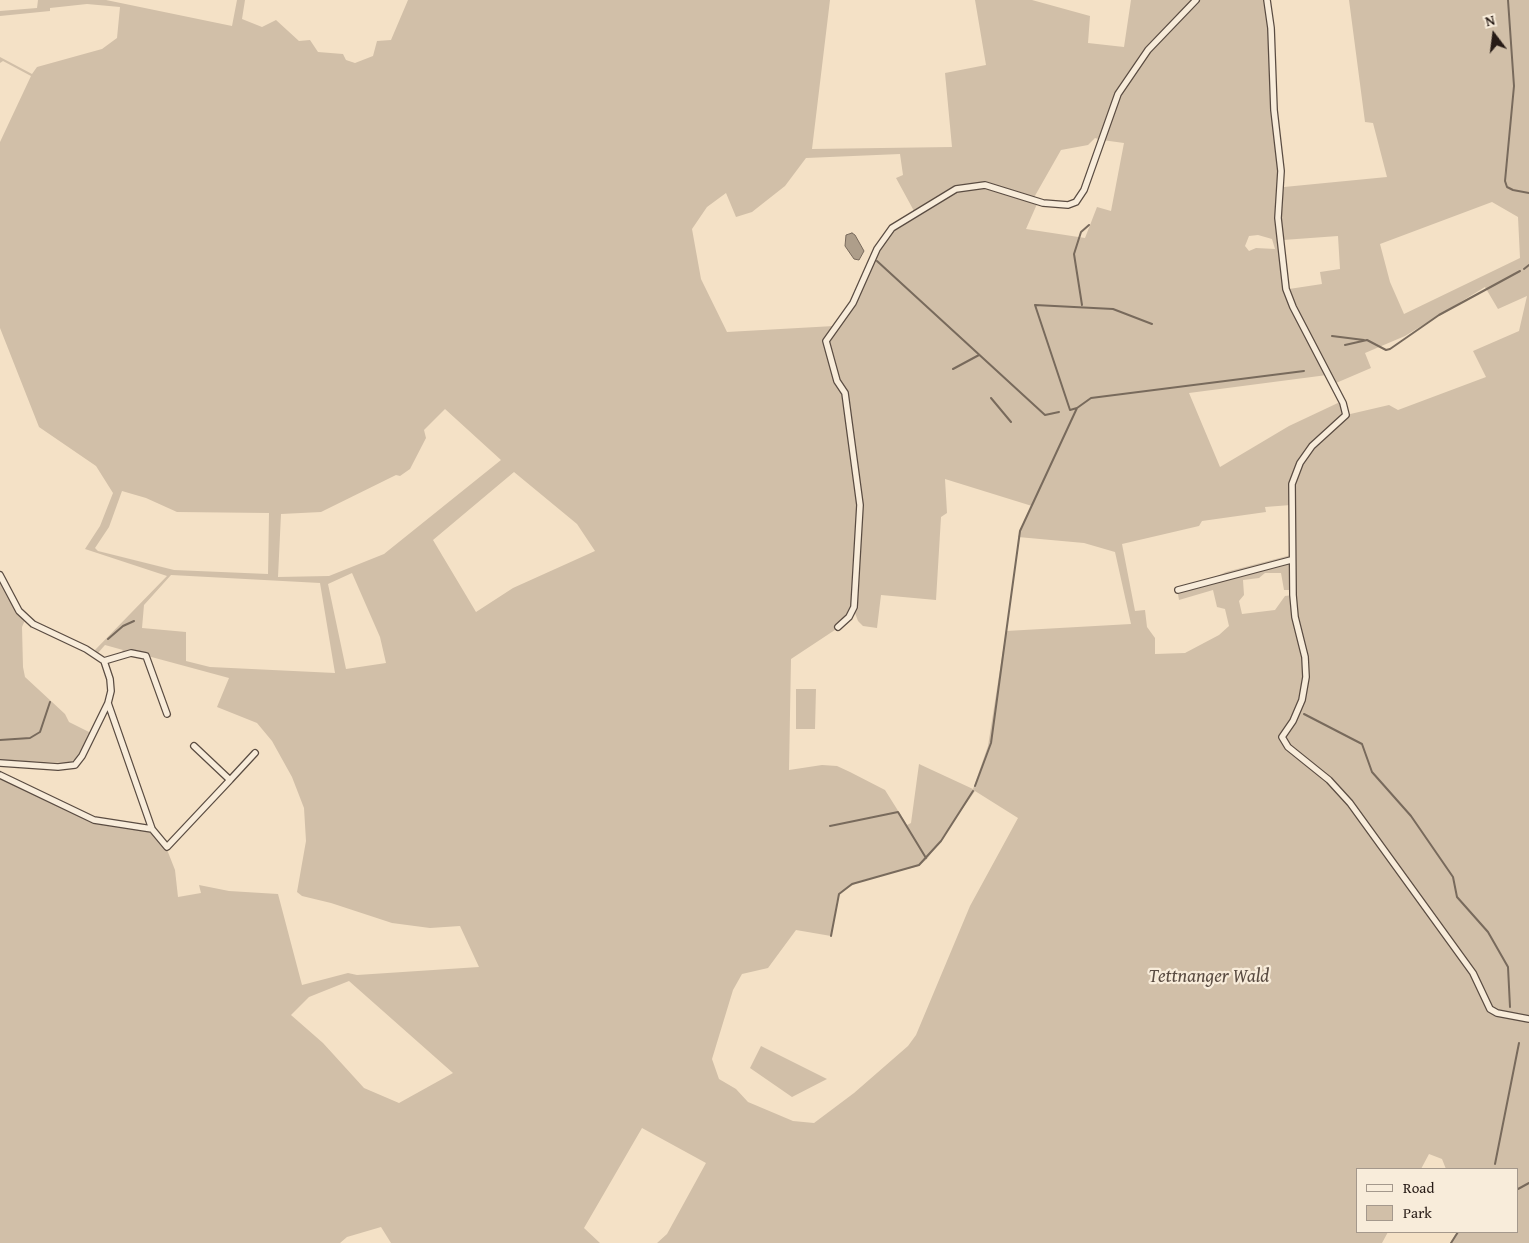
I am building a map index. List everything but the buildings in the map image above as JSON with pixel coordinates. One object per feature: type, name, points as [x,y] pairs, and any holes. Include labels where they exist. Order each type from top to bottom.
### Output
[{"type":"street","points":[[838,627],[849,617],[854,607],[860,505],[845,393],[837,381],[826,341],[853,303],[876,249],[892,228],[956,188],[985,185],[998,187],[1035,201],[1059,205],[1073,204],[1079,199],[1084,190],[1118,94],[1148,50],[1196,0]]},
{"type":"street","points":[[1268,0],[1274,110],[1281,171],[1278,218],[1286,289],[1293,308],[1346,411],[1346,415],[1312,446],[1300,463],[1292,484],[1291,560],[1295,616],[1305,657],[1306,677],[1302,700],[1293,721],[1282,737],[1288,747],[1329,780],[1350,803],[1473,973],[1490,1008],[1497,1013],[1529,1019]]},
{"type":"street","points":[[1178,590],[1291,560]]},
{"type":"street","points":[[0,575],[12,600],[28,619],[86,649],[104,661],[110,679],[111,692],[108,703],[82,756],[74,765],[58,767],[0,763]]},
{"type":"street","points":[[104,661],[131,653],[146,656],[167,714]]},
{"type":"street","points":[[108,703],[152,828],[167,847],[255,753]]},
{"type":"street","points":[[194,746],[230,780]]},
{"type":"street","points":[[0,775],[94,820],[152,828]]},
{"type":"green space","name":"Tettnanger Wald","points":[[38,0],[106,0],[232,26],[237,0],[245,0],[242,19],[262,27],[276,20],[299,41],[310,40],[318,52],[343,54],[346,60],[355,63],[373,56],[377,41],[391,40],[408,0],[830,0],[812,149],[952,147],[945,73],[986,65],[975,0],[1032,0],[1090,16],[1088,43],[1124,47],[1131,0],[1192,0],[1144,49],[1119,86],[1098,139],[1095,138],[1088,145],[1061,150],[1032,201],[1037,204],[1026,229],[1085,238],[1097,207],[1111,211],[1124,143],[1102,140],[1105,130],[1119,95],[1149,51],[1198,0],[1266,0],[1269,20],[1271,99],[1280,174],[1276,219],[1282,241],[1279,240],[1279,250],[1284,286],[1289,289],[1322,284],[1320,272],[1340,269],[1338,236],[1283,240],[1280,212],[1284,187],[1387,177],[1373,123],[1365,122],[1349,0],[1529,0],[1529,1243],[1450,1243],[1456,1233],[1519,1233],[1519,1168],[1446,1168],[1442,1159],[1429,1154],[1422,1168],[1356,1168],[1356,1233],[1387,1233],[1382,1243],[657,1243],[667,1234],[706,1163],[642,1128],[584,1228],[600,1243],[391,1243],[381,1227],[347,1237],[340,1243],[0,1243],[0,777],[93,823],[152,830],[166,847],[175,870],[178,897],[201,893],[199,885],[229,891],[278,894],[302,985],[348,973],[357,975],[479,967],[460,926],[430,928],[392,923],[331,903],[302,896],[297,892],[306,841],[304,808],[292,777],[272,741],[257,723],[217,707],[229,678],[133,652],[120,654],[123,650],[105,645],[98,653],[95,650],[167,576],[85,549],[100,526],[113,493],[96,466],[39,427],[0,328],[0,142],[31,76],[3,61],[0,63],[0,57],[32,74],[37,67],[102,49],[117,38],[120,7],[87,4],[50,8],[50,11],[0,16],[0,11],[37,8]],"holes":[[[900,154],[903,175],[896,178],[914,211],[885,234],[851,311],[838,328],[834,326],[727,332],[701,279],[692,229],[707,207],[726,193],[736,217],[752,212],[785,186],[806,158]],[[1492,202],[1518,217],[1520,258],[1404,314],[1390,282],[1380,244]],[[1258,235],[1272,239],[1275,249],[1256,248],[1249,251],[1245,246],[1249,236]],[[1485,287],[1498,309],[1527,296],[1519,331],[1473,351],[1486,377],[1398,410],[1389,405],[1346,415],[1340,402],[1289,426],[1220,467],[1189,393],[1327,375],[1311,345],[1316,346],[1336,383],[1371,368],[1365,353],[1405,336]],[[445,409],[501,460],[384,554],[329,576],[278,577],[281,514],[321,512],[396,475],[400,476],[410,469],[426,438],[424,430]],[[514,472],[577,524],[595,551],[513,588],[476,612],[433,540]],[[945,479],[1032,506],[1018,537],[1084,543],[1115,552],[1131,624],[1006,631],[988,746],[973,789],[919,764],[911,823],[907,825],[885,790],[850,772],[837,766],[822,765],[789,770],[791,659],[847,622],[855,613],[858,621],[863,626],[877,628],[881,595],[936,600],[941,517],[947,513]],[[122,491],[146,498],[177,512],[269,513],[268,574],[174,570],[98,551],[95,548],[109,527]],[[1291,505],[1291,555],[1226,572],[1178,594],[1179,600],[1213,590],[1217,607],[1225,609],[1229,626],[1219,635],[1185,653],[1155,654],[1155,638],[1147,627],[1145,610],[1135,611],[1122,544],[1199,526],[1202,521],[1266,512],[1265,507]],[[352,573],[380,637],[386,663],[346,669],[328,584]],[[1265,573],[1281,573],[1284,590],[1292,590],[1293,595],[1285,596],[1275,610],[1242,614],[1239,601],[1244,595],[1243,580],[1259,578]],[[171,575],[320,583],[335,673],[210,667],[186,661],[186,632],[142,628],[144,605]],[[975,791],[1018,818],[970,906],[916,1035],[908,1046],[854,1093],[814,1123],[793,1121],[748,1102],[736,1089],[719,1079],[712,1059],[733,990],[742,974],[768,968],[796,930],[831,936],[837,900],[841,892],[860,881],[919,866],[927,859]],[[349,981],[453,1073],[399,1103],[364,1088],[323,1043],[291,1015],[309,997]]]},
{"type":"green space","points":[[0,579],[25,620],[22,627],[25,677],[65,714],[69,722],[91,733],[80,755],[70,763],[0,760]]},
{"type":"green space","points":[[796,689],[816,689],[815,729],[796,729]]},
{"type":"green space","points":[[761,1046],[827,1079],[792,1097],[750,1068]]},
{"type":"shaded area","points":[[852,233],[864,251],[859,260],[854,259],[845,246],[846,235]]},
{"type":"waterway","points":[[1508,0],[1514,86],[1505,181],[1507,187],[1529,193]]},
{"type":"waterway","points":[[1082,305],[1074,254],[1081,232],[1089,225]]},
{"type":"waterway","points":[[877,261],[1045,415],[1059,412]]},
{"type":"waterway","points":[[1524,269],[1529,265]]},
{"type":"waterway","points":[[1345,345],[1367,340],[1386,350],[1390,349],[1439,315],[1520,271]]},
{"type":"waterway","points":[[1077,408],[1070,410],[1035,305],[1113,309],[1152,324]]},
{"type":"waterway","points":[[1332,336],[1364,340]]},
{"type":"waterway","points":[[953,369],[979,355]]},
{"type":"waterway","points":[[975,786],[991,743],[1020,531],[1077,408],[1091,398],[1304,371]]},
{"type":"waterway","points":[[991,398],[1011,422]]},
{"type":"waterway","points":[[108,639],[123,626],[134,621]]},
{"type":"waterway","points":[[0,740],[30,738],[40,732],[50,702]]},
{"type":"waterway","points":[[1304,714],[1362,744],[1372,772],[1411,816],[1453,877],[1457,897],[1488,932],[1508,967],[1510,1007]]},
{"type":"waterway","points":[[831,936],[839,894],[852,884],[919,865],[941,841],[973,791]]},
{"type":"waterway","points":[[830,826],[898,812],[926,858]]},
{"type":"waterway","points":[[1495,1164],[1519,1043]]},
{"type":"waterway","points":[[1519,1188],[1529,1183]]},
{"type":"waterway","points":[[1451,1243],[1457,1233]]}]
